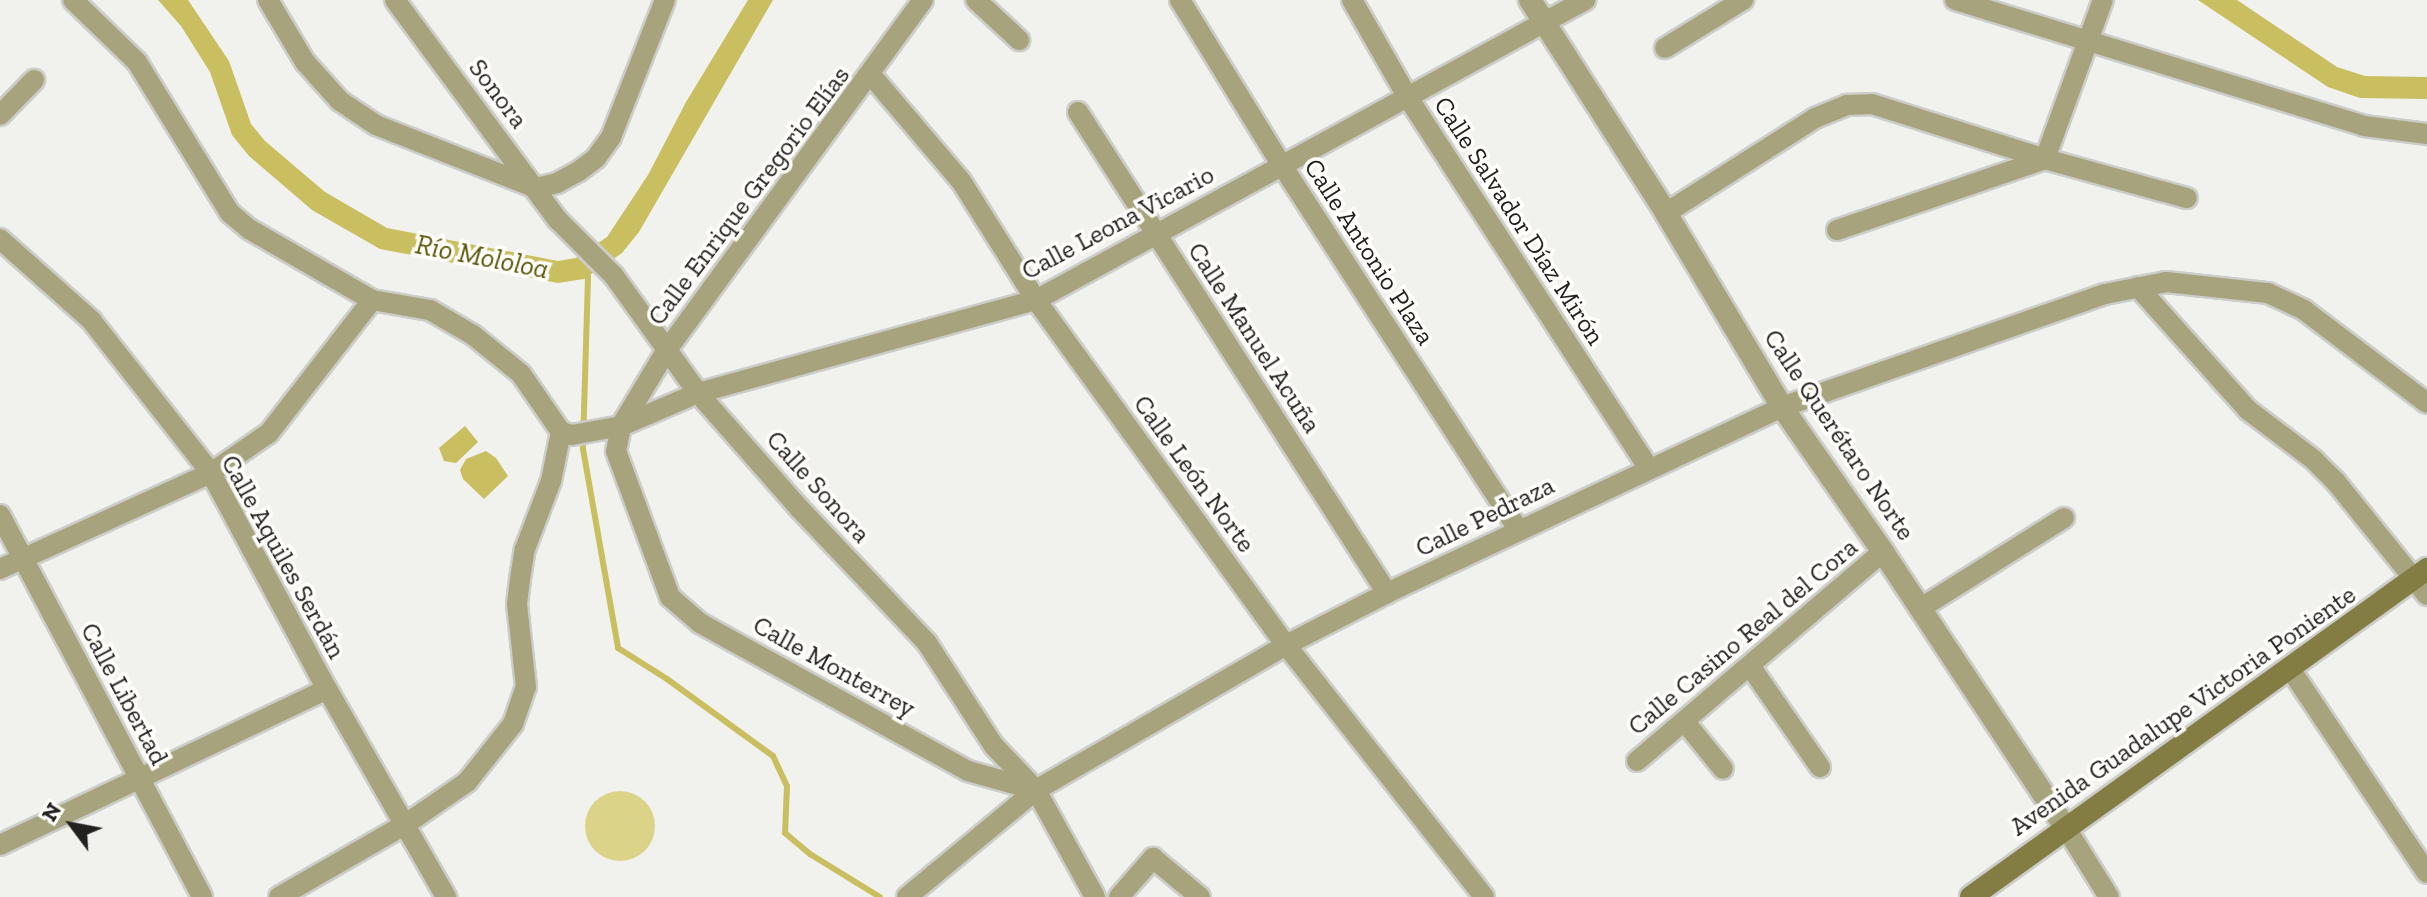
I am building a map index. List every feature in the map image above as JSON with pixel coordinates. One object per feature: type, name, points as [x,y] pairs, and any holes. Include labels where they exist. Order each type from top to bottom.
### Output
[{"type":"main road","name":"Avenida Guadalupe Victoria Poniente","points":[[1971,897],[2291,670],[2423,581]]},
{"type":"street","points":[[73,0],[137,62],[230,213],[249,229],[372,300],[430,310],[473,335],[521,374],[567,433],[525,549],[517,604],[526,687],[520,713],[501,743],[467,782],[406,824],[279,897]]},
{"type":"street","points":[[268,0],[305,62],[340,101],[376,125],[536,188],[557,183],[579,171],[596,158],[611,137],[665,0]]},
{"type":"street","name":"Sonora","points":[[395,0],[558,220]]},
{"type":"street","name":"Calle Enrique Gregorio Elías","points":[[621,426],[668,348],[923,0]]},
{"type":"street","points":[[976,0],[1019,40]]},
{"type":"street","name":"Calle Antonio Plaza","points":[[1180,0],[1281,164],[1519,530]]},
{"type":"street","name":"Calle Salvador Díaz Mirón","points":[[1352,0],[1407,96],[1648,467]]},
{"type":"street","name":"Calle Querétaro Norte","points":[[1530,0],[1666,213],[1782,407],[1921,608],[2109,897]]},
{"type":"street","name":"Calle Leona Vicario","points":[[567,433],[621,426],[698,393],[1036,300],[1154,232],[1585,0]]},
{"type":"street","points":[[1665,48],[1743,0]]},
{"type":"street","points":[[1955,0],[2088,44],[2364,126],[2427,134]]},
{"type":"street","points":[[2045,159],[2103,0]]},
{"type":"street","name":"Calle León Norte","points":[[871,75],[961,181],[1036,300],[1286,645],[1484,897]]},
{"type":"street","points":[[0,115],[34,80]]},
{"type":"street","points":[[1666,213],[1815,118],[1847,105],[1872,104],[2045,159],[2187,198]]},
{"type":"street","name":"Calle Manuel Acuña","points":[[1078,112],[1387,593]]},
{"type":"street","points":[[1837,230],[2045,159]]},
{"type":"street","name":"Calle Sonora","points":[[558,220],[614,276],[698,393],[799,508],[927,643],[994,746],[1036,790]]},
{"type":"street","name":"Calle Aquiles Serdán","points":[[0,239],[91,320],[211,473],[327,689],[446,897]]},
{"type":"street","name":"Calle Pedraza","points":[[907,897],[1036,790],[1286,645],[1387,593],[1648,467],[1782,407],[2105,294],[2166,282],[2268,293],[2304,310],[2427,403]]},
{"type":"street","points":[[2138,287],[2248,410],[2314,460],[2423,581]]},
{"type":"street","points":[[0,569],[211,473],[269,433],[372,300]]},
{"type":"street","name":"Calle Monterrey","points":[[621,426],[616,451],[670,597],[700,623],[968,771],[1036,790]]},
{"type":"street","name":"Calle Libertad","points":[[0,515],[202,897]]},
{"type":"street","points":[[1921,608],[2064,518]]},
{"type":"street","name":"Calle Casino Real del Cora","points":[[1637,761],[1883,552]]},
{"type":"street","points":[[1750,666],[1820,767]]},
{"type":"street","points":[[2291,670],[2427,873]]},
{"type":"street","points":[[0,845],[327,689]]},
{"type":"street","points":[[1685,722],[1723,769]]},
{"type":"street","points":[[1036,790],[1095,897]]},
{"type":"street","points":[[1119,897],[1153,858],[1200,897]]},
{"type":"shaded area","points":[[613,791],[627,791],[640,796],[650,806],[655,826],[650,846],[640,856],[627,861],[613,861],[600,856],[590,846],[585,833],[585,819],[590,806],[600,796]]},
{"type":"water","name":"Río Mololoa","points":[[158,0],[188,0],[229,61],[251,124],[265,141],[325,192],[387,228],[558,261],[576,258],[607,237],[648,175],[686,102],[748,0],[773,0],[639,232],[622,253],[584,279],[558,283],[380,249],[312,210],[249,156],[232,135],[210,72],[181,26]]},
{"type":"water","points":[[2198,0],[2237,0],[2337,67],[2365,76],[2427,77],[2427,99],[2360,98],[2328,87]]},
{"type":"water","points":[[465,426],[478,442],[456,463],[444,461],[439,448]]},
{"type":"water","points":[[486,451],[496,458],[508,476],[484,499],[463,479],[460,470],[466,459]]},
{"type":"waterway","points":[[584,272],[588,277],[583,449],[618,648],[667,679],[773,756],[787,786],[785,833],[810,854],[880,897]]}]
